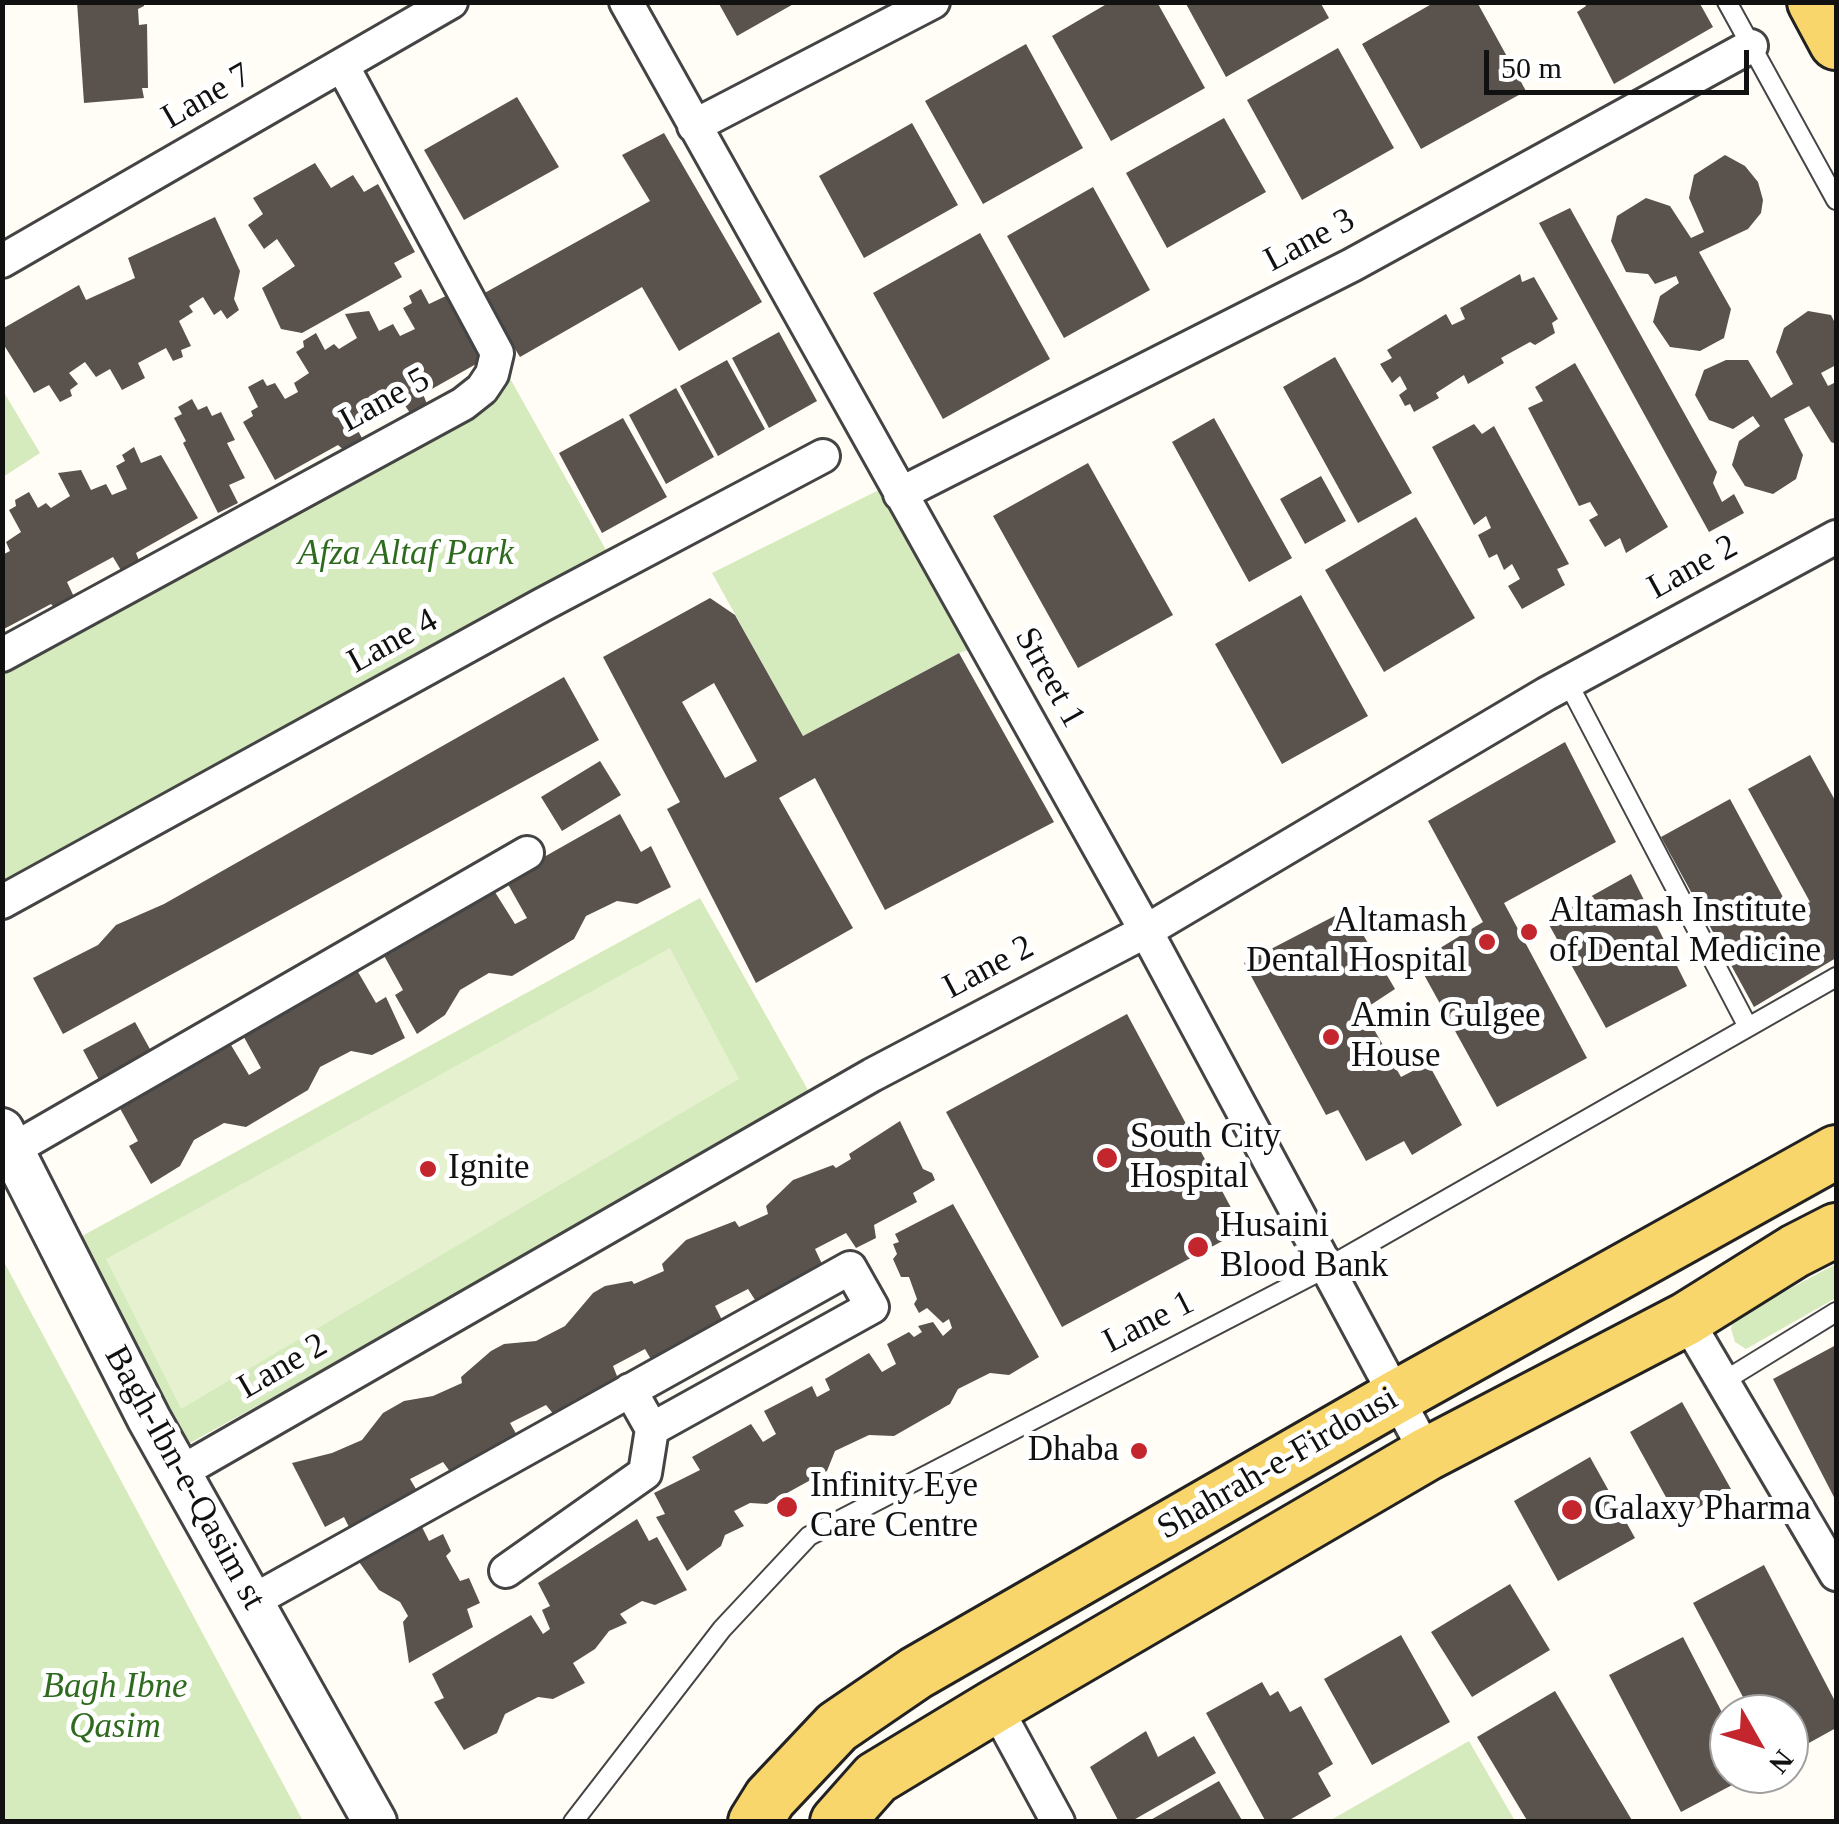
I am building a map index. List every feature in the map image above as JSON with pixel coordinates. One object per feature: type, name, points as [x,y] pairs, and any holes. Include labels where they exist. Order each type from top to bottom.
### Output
[{"type":"main road","points":[[1814,2],[1836,43]]},
{"type":"main road","name":"Shahrah-e-Firdousi","points":[[755,1822],[770,1798],[837,1727],[916,1673],[1396,1397],[1836,1152]]},
{"type":"main road","name":"Shahrah-e-Firdousi","points":[[837,1822],[876,1778],[995,1706],[1426,1454],[1686,1319],[1836,1230]]},
{"type":"street","name":"Lane 7","points":[[2,260],[452,2]]},
{"type":"street","name":"Street 1","points":[[626,2],[1146,931],[1426,1454]]},
{"type":"street","points":[[694,126],[934,2]]},
{"type":"street","name":"Lane 3","points":[[900,494],[1352,265],[1751,46]]},
{"type":"street","name":"Lane 5","points":[[2,656],[463,404],[482,389],[492,374],[497,353],[342,65]]},
{"type":"street","name":"Lane 4","points":[[2,902],[823,456]]},
{"type":"street","name":"Lane 2","points":[[180,1472],[872,1075],[1146,931],[1568,682],[1836,537]]},
{"type":"street","points":[[7,1140],[527,853]]},
{"type":"street","name":"Bagh-Ibn-e-Qasim st","points":[[7,1140],[149,1419],[375,1822]]},
{"type":"street","points":[[251,1602],[850,1268],[872,1306],[652,1429]]},
{"type":"street","points":[[1686,1319],[1836,1574]]},
{"type":"street","points":[[506,1570],[645,1473],[652,1429],[630,1390]]},
{"type":"street","points":[[995,1706],[1058,1822]]},
{"type":"lane","points":[[1727,2],[1836,200]]},
{"type":"lane","points":[[1568,682],[1748,1027]]},
{"type":"lane","name":"Lane 1","points":[[574,1822],[722,1630],[810,1536],[1326,1268],[1836,977]]},
{"type":"lane","points":[[1724,1381],[1836,1312]]},
{"type":"green space","name":"Afza Altaf Park","points":[[507,373],[615,566],[3,902],[3,653]]},
{"type":"green space","points":[[2,389],[40,453],[3,477],[2,477]]},
{"type":"green space","points":[[893,483],[984,645],[959,653],[803,736],[712,573]]},
{"type":"green space","name":"Ignite","points":[[700,898],[813,1099],[170,1454],[62,1247]]},
{"type":"green space","name":"Ignite","points":[[670,948],[739,1079],[181,1409],[106,1259]]},
{"type":"green space","name":"Bagh Ibne Qasim","points":[[3,1260],[303,1821],[3,1821]]},
{"type":"green space","points":[[1836,1264],[1836,1298],[1746,1349],[1735,1342],[1733,1319]]},
{"type":"green space","points":[[1469,1741],[1515,1821],[1329,1821]]},
{"type":"building","points":[[77,2],[144,2],[138,9],[139,25],[147,24],[148,88],[142,88],[144,98],[84,103]]},
{"type":"building","points":[[718,2],[797,2],[737,36]]},
{"type":"building","points":[[1110,2],[1157,2],[1205,88],[1111,141],[1052,36]]},
{"type":"building","points":[[1185,2],[1320,2],[1329,18],[1226,77]]},
{"type":"building","points":[[1435,2],[1477,2],[1526,91],[1421,149],[1362,44]]},
{"type":"building","points":[[1584,2],[1699,2],[1713,27],[1614,84],[1577,12],[1586,6]]},
{"type":"building","points":[[1026,44],[1083,148],[983,204],[925,101]]},
{"type":"building","points":[[1338,48],[1394,148],[1302,200],[1247,100]]},
{"type":"building","points":[[517,97],[559,167],[464,220],[424,150]]},
{"type":"building","points":[[1224,118],[1266,192],[1167,248],[1126,173]]},
{"type":"building","points":[[912,123],[958,205],[864,258],[819,176]]},
{"type":"building","points":[[664,133],[762,302],[679,351],[642,287],[520,357],[481,295],[650,201],[622,155]]},
{"type":"building","points":[[1725,155],[1745,166],[1758,182],[1763,200],[1761,213],[1748,229],[1699,252],[1731,309],[1724,338],[1700,351],[1670,347],[1653,322],[1660,296],[1679,283],[1676,276],[1655,284],[1648,274],[1626,272],[1611,241],[1617,216],[1646,198],[1670,206],[1691,238],[1704,232],[1689,198],[1694,175]]},
{"type":"building","points":[[315,163],[331,188],[353,175],[364,192],[378,184],[415,252],[394,263],[402,277],[302,333],[281,329],[262,288],[295,266],[277,239],[264,249],[248,225],[263,214],[253,198]]},
{"type":"building","points":[[1093,187],[1150,290],[1064,338],[1007,236]]},
{"type":"building","points":[[1570,208],[1717,472],[1713,483],[1722,502],[1734,494],[1744,513],[1709,532],[1539,223]]},
{"type":"building","points":[[215,217],[240,271],[234,299],[239,310],[227,319],[221,310],[214,315],[203,297],[189,306],[193,312],[179,321],[191,346],[181,350],[183,357],[173,361],[166,348],[138,363],[145,378],[122,390],[110,369],[96,377],[85,362],[69,373],[78,384],[70,390],[72,396],[60,402],[49,385],[34,393],[2,342],[2,329],[79,285],[86,300],[135,278],[128,258]]},
{"type":"building","points":[[980,233],[1050,359],[943,419],[873,293]]},
{"type":"building","points":[[1520,274],[1522,282],[1534,277],[1558,319],[1552,323],[1555,333],[1501,358],[1504,363],[1468,384],[1464,375],[1436,393],[1439,398],[1414,412],[1410,404],[1405,406],[1399,395],[1407,389],[1400,376],[1392,383],[1380,364],[1392,358],[1387,350],[1446,314],[1452,325],[1465,319],[1460,308]]},
{"type":"building","points":[[421,289],[429,304],[448,295],[485,359],[423,394],[427,404],[410,413],[400,398],[354,423],[363,440],[346,452],[338,445],[275,480],[243,422],[258,407],[248,387],[263,379],[267,386],[275,383],[285,399],[298,392],[294,383],[309,373],[296,352],[304,347],[303,341],[316,333],[325,350],[334,344],[339,349],[357,338],[345,314],[369,311],[379,331],[393,324],[400,336],[415,329],[403,308],[412,303],[409,296]]},
{"type":"building","points":[[1808,311],[1831,315],[1836,325],[1836,365],[1821,373],[1828,386],[1836,382],[1836,444],[1809,406],[1784,419],[1803,455],[1796,479],[1773,494],[1745,486],[1732,465],[1739,441],[1760,426],[1753,416],[1733,429],[1709,420],[1695,395],[1704,370],[1726,360],[1748,360],[1771,398],[1793,384],[1776,352],[1784,328]]},
{"type":"building","points":[[779,332],[817,401],[769,428],[732,358]]},
{"type":"building","points":[[1335,357],[1412,493],[1358,523],[1283,387]]},
{"type":"building","points":[[727,360],[765,429],[718,456],[680,386]]},
{"type":"building","points":[[1575,363],[1668,527],[1626,553],[1620,538],[1605,547],[1589,520],[1598,515],[1590,502],[1579,506],[1528,408],[1543,401],[1535,387]]},
{"type":"building","points":[[676,388],[714,457],[666,484],[629,415]]},
{"type":"building","points":[[192,399],[198,410],[207,406],[212,416],[221,412],[235,440],[227,443],[245,478],[229,485],[238,503],[218,513],[174,418],[182,414],[178,407]]},
{"type":"building","points":[[623,418],[667,497],[602,533],[559,453]]},
{"type":"building","points":[[1214,418],[1292,558],[1249,582],[1172,442]]},
{"type":"building","points":[[1474,424],[1482,434],[1494,426],[1569,564],[1557,569],[1565,585],[1522,609],[1508,586],[1520,579],[1512,564],[1504,570],[1497,554],[1489,558],[1478,535],[1491,528],[1486,516],[1474,525],[1432,447]]},
{"type":"building","points":[[134,447],[141,463],[161,455],[198,518],[136,553],[140,563],[122,572],[113,557],[67,582],[75,599],[58,611],[51,604],[2,630],[2,555],[10,551],[6,542],[21,532],[9,510],[16,506],[15,500],[29,492],[38,508],[46,503],[51,508],[70,496],[58,473],[81,470],[91,490],[106,484],[112,495],[127,489],[116,466],[125,461],[122,455]]},
{"type":"building","points":[[1088,463],[1173,615],[1078,668],[993,516]]},
{"type":"building","points":[[1321,476],[1346,521],[1305,544],[1280,499]]},
{"type":"building","points":[[1416,517],[1475,618],[1384,672],[1325,570]]},
{"type":"building","points":[[1301,595],[1368,716],[1282,764],[1215,644]]},
{"type":"building","points":[[710,598],[735,615],[803,736],[959,653],[1054,822],[885,910],[815,778],[779,798],[853,928],[756,983],[667,809],[680,802],[603,657]],"holes":[[[714,683],[757,761],[725,778],[682,702]]]},
{"type":"building","points":[[564,677],[599,740],[63,1034],[33,978],[98,945],[116,925],[164,904]]},
{"type":"building","name":"Altamash Dental Hospital","points":[[1565,742],[1616,842],[1504,903],[1587,1058],[1497,1107],[1417,962],[1483,922],[1428,821]]},
{"type":"building","points":[[1810,755],[1836,802],[1836,958],[1754,1007],[1661,837],[1730,799],[1791,912],[1810,902],[1748,789]]},
{"type":"building","points":[[600,761],[621,795],[562,831],[541,797]]},
{"type":"building","points":[[620,814],[641,852],[651,846],[671,887],[637,904],[617,901],[586,916],[574,939],[512,976],[489,973],[460,990],[445,1015],[417,1034],[395,995],[403,990],[382,952],[493,889],[515,924],[527,918],[505,879]]},
{"type":"building","points":[[1631,874],[1687,986],[1606,1028],[1547,921]]},
{"type":"building","name":"Amin Gulgee House","points":[[1348,909],[1395,989],[1363,1010],[1401,1077],[1428,1063],[1462,1125],[1412,1155],[1404,1141],[1366,1161],[1338,1110],[1326,1115],[1244,963]]},
{"type":"building","points":[[354,965],[376,1003],[386,997],[405,1038],[372,1055],[351,1051],[320,1067],[308,1090],[246,1127],[224,1123],[194,1140],[180,1166],[151,1184],[129,1146],[138,1141],[117,1103],[228,1040],[249,1075],[261,1068],[240,1030]]},
{"type":"building","name":"South City Hospital","points":[[1127,1014],[1243,1230],[1062,1327],[946,1112]]},
{"type":"building","points":[[135,1022],[156,1060],[104,1089],[83,1050]]},
{"type":"building","points":[[900,1121],[923,1169],[932,1173],[935,1180],[913,1193],[917,1202],[874,1225],[876,1238],[856,1248],[846,1233],[815,1249],[823,1266],[757,1303],[748,1289],[715,1306],[723,1322],[652,1361],[645,1349],[613,1366],[619,1381],[555,1416],[546,1405],[510,1423],[518,1437],[451,1473],[443,1462],[410,1479],[419,1494],[351,1531],[344,1517],[325,1527],[292,1463],[362,1440],[383,1413],[404,1401],[433,1396],[462,1383],[461,1377],[504,1344],[536,1341],[565,1326],[593,1293],[605,1286],[632,1281],[634,1284],[664,1271],[662,1264],[686,1240],[735,1221],[739,1227],[768,1214],[766,1206],[793,1180],[833,1165],[836,1168],[851,1159],[849,1154]]},
{"type":"building","points":[[953,1204],[1039,1357],[1009,1375],[990,1373],[958,1389],[950,1404],[894,1436],[869,1435],[835,1451],[827,1471],[767,1504],[750,1503],[734,1511],[744,1526],[725,1535],[721,1546],[687,1571],[656,1517],[665,1514],[654,1493],[700,1470],[692,1457],[751,1424],[763,1442],[776,1434],[764,1411],[812,1386],[817,1397],[830,1390],[825,1379],[869,1353],[882,1372],[896,1364],[887,1344],[909,1332],[914,1337],[922,1332],[918,1326],[933,1322],[943,1336],[952,1328],[949,1319],[943,1323],[927,1308],[919,1313],[909,1277],[901,1277],[893,1259],[897,1254],[893,1244],[899,1242],[895,1234]]},
{"type":"building","points":[[1836,1345],[1836,1501],[1773,1379]]},
{"type":"building","points":[[1682,1402],[1731,1489],[1678,1519],[1630,1432]]},
{"type":"building","points":[[1590,1457],[1635,1538],[1558,1581],[1514,1501]]},
{"type":"building","points":[[637,1519],[649,1541],[657,1537],[687,1590],[655,1605],[642,1601],[620,1614],[627,1623],[609,1631],[595,1649],[573,1663],[585,1683],[553,1699],[538,1697],[505,1714],[497,1733],[464,1750],[434,1702],[444,1698],[432,1674],[531,1615],[543,1634],[550,1629],[542,1610],[550,1606],[538,1583]]},
{"type":"building","points":[[421,1525],[429,1541],[443,1534],[451,1551],[446,1556],[460,1581],[469,1578],[480,1603],[467,1609],[473,1627],[409,1663],[403,1622],[408,1616],[400,1602],[379,1590],[357,1559]]},
{"type":"building","points":[[1764,1565],[1836,1703],[1836,1728],[1809,1743],[1809,1694],[1741,1694],[1693,1603]]},
{"type":"building","points":[[1510,1584],[1550,1650],[1472,1697],[1431,1632]]},
{"type":"building","points":[[1401,1635],[1450,1722],[1372,1765],[1324,1679]]},
{"type":"building","points":[[1683,1637],[1712,1694],[1709,1694],[1709,1794],[1715,1794],[1681,1812],[1609,1675]]},
{"type":"building","points":[[1262,1682],[1270,1696],[1278,1691],[1290,1712],[1301,1706],[1333,1764],[1318,1773],[1331,1796],[1286,1822],[1266,1822],[1206,1713]]},
{"type":"building","points":[[1555,1691],[1633,1822],[1528,1822],[1477,1737]]},
{"type":"building","points":[[1146,1731],[1158,1757],[1194,1736],[1216,1773],[1130,1822],[1119,1822],[1090,1767]]},
{"type":"building","points":[[1219,1781],[1243,1822],[1147,1822]]},
{"type":"place","name":"Altamash Institute of Dental Medicine","points":[[1529,932]]},
{"type":"place","name":"Altamash Dental Hospital","points":[[1487,942]]},
{"type":"place","name":"Amin Gulgee House","points":[[1331,1037]]},
{"type":"place","name":"South City Hospital","points":[[1107,1158]]},
{"type":"place","name":"Ignite","points":[[428,1169]]},
{"type":"place","name":"Husaini Blood Bank","points":[[1198,1247]]},
{"type":"place","name":"Dhaba","points":[[1139,1451]]},
{"type":"place","name":"Infinity Eye Care Centre","points":[[787,1507]]},
{"type":"place","name":"Galaxy Pharma","points":[[1572,1510]]}]
